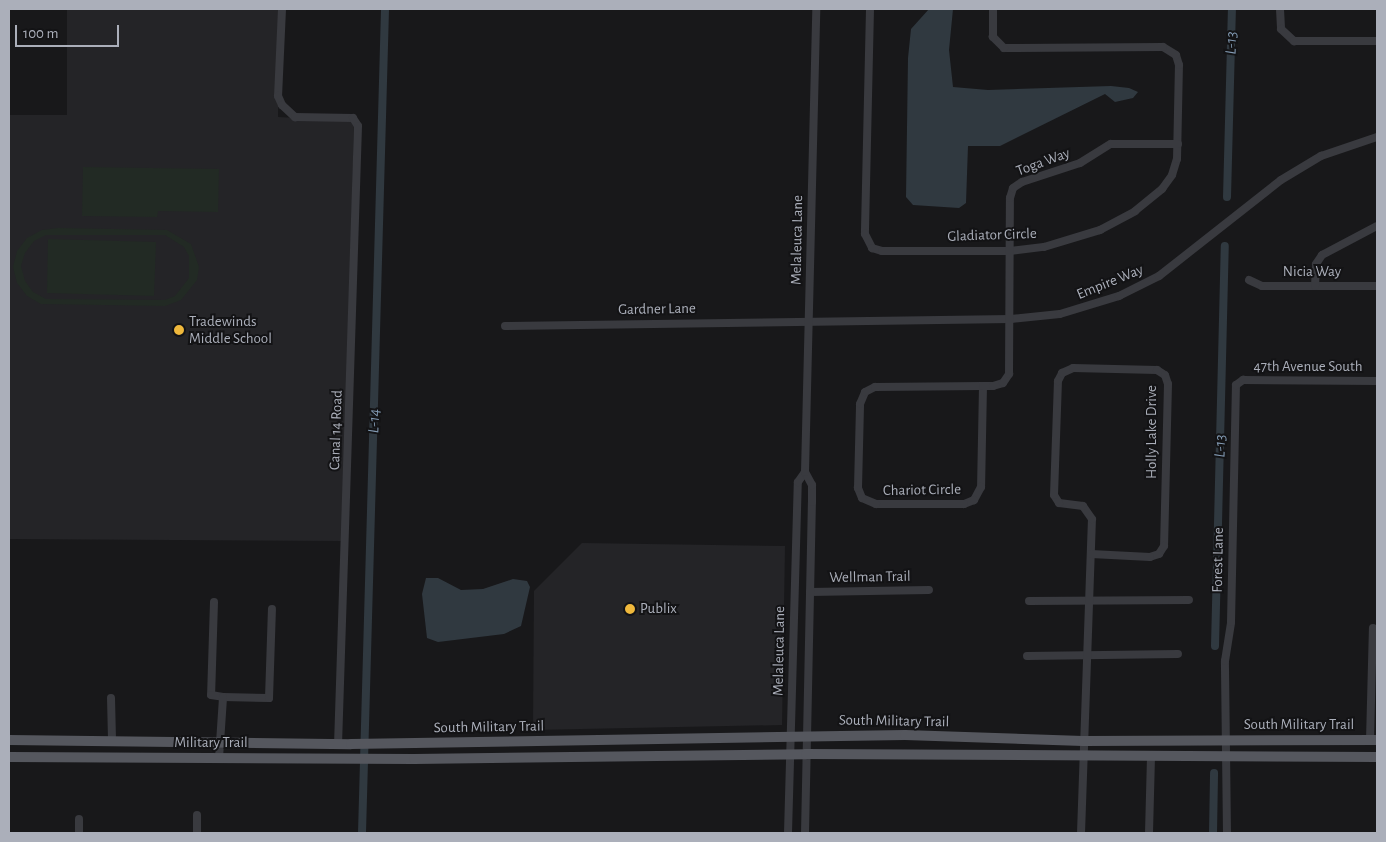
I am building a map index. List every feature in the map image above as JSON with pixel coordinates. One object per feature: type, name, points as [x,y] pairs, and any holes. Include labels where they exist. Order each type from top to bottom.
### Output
[{"type":"main road","name":"South Military Trail","points":[[411,744],[791,735],[1083,740],[1374,740]]},
{"type":"main road","points":[[559,757],[568,747],[614,746],[650,738]]},
{"type":"main road","name":"Military Trail","points":[[9,740],[411,744]]},
{"type":"main road","points":[[526,757],[544,741]]},
{"type":"main road","name":"South Military Trail","points":[[414,759],[790,754],[1224,758],[1377,757]]},
{"type":"main road","name":"Military Trail","points":[[9,757],[414,759]]},
{"type":"street","name":"Canal 14 Road","points":[[282,9],[278,96],[286,111],[295,118],[353,118],[358,126],[338,744]]},
{"type":"street","name":"Melaleuca Lane","points":[[804,833],[812,485],[806,472],[816,9]]},
{"type":"street","name":"Gladiator Circle","points":[[870,9],[865,234],[868,244],[882,251],[1010,250],[1044,247],[1082,237],[1135,211],[1170,180],[1176,164],[1179,65],[1173,51],[1163,48],[1004,48],[993,37],[992,9]]},
{"type":"street","points":[[1280,9],[1281,29],[1294,41],[1377,41]]},
{"type":"street","name":"Empire Way","points":[[809,320],[1011,319],[1077,310],[1139,287],[1178,264],[1280,180],[1321,156],[1377,137]]},
{"type":"street","name":"Toga Way","points":[[1011,319],[1010,198],[1017,184],[1064,171],[1111,144],[1178,144]]},
{"type":"street","points":[[1315,286],[1316,264],[1322,255],[1377,226]]},
{"type":"street","name":"Nicia Way","points":[[1249,280],[1262,286],[1377,286]]},
{"type":"street","name":"Chariot Circle","points":[[983,386],[981,487],[974,500],[964,504],[876,504],[862,498],[858,488],[860,404],[866,392],[875,387],[998,385],[1009,374],[1011,319]]},
{"type":"street","name":"Gardner Lane","points":[[505,326],[809,320]]},
{"type":"street","name":"Holly Lake Drive","points":[[1081,833],[1083,740],[1090,600],[1090,512],[1083,506],[1059,503],[1054,496],[1059,377],[1072,368],[1157,370],[1165,375],[1168,384],[1164,546],[1159,554],[1150,557],[1091,554]]},
{"type":"street","name":"47th Avenue South","points":[[1239,381],[1377,381]]},
{"type":"street","name":"Forest Lane","points":[[1226,833],[1223,740],[1225,661],[1231,622],[1236,385],[1239,381]]},
{"type":"street","name":"Melaleuca Lane","points":[[788,833],[798,482],[806,472]]},
{"type":"street","name":"Wellman Trail","points":[[810,592],[929,590]]},
{"type":"street","points":[[1029,601],[1189,600]]},
{"type":"street","points":[[214,602],[211,695],[222,697],[268,698],[272,609]]},
{"type":"street","points":[[1373,628],[1374,740]]},
{"type":"street","points":[[1027,656],[1178,654]]},
{"type":"street","points":[[219,758],[222,697]]},
{"type":"street","points":[[111,698],[112,740]]},
{"type":"street","points":[[1149,833],[1151,757]]},
{"type":"street","points":[[197,815],[197,833]]},
{"type":"street","points":[[79,819],[79,833]]},
{"type":"shaded area","name":"Tradewinds Middle School","points":[[67,9],[280,9],[278,117],[354,121],[344,541],[9,539],[9,115],[67,115]]},
{"type":"shaded area","points":[[929,9],[953,9],[949,50],[953,87],[988,90],[1111,86],[1129,88],[1138,92],[1133,98],[1115,102],[1105,94],[1000,146],[968,146],[966,203],[959,208],[913,205],[906,197],[908,58],[911,29]]},
{"type":"shaded area","points":[[83,167],[219,169],[218,212],[158,211],[157,217],[82,216]]},
{"type":"shaded area","points":[[58,228],[167,230],[191,244],[199,267],[197,280],[181,300],[165,306],[41,304],[27,296],[17,283],[13,267],[17,251],[27,238],[42,230]],"holes":[[[46,235],[165,235],[184,247],[189,256],[189,278],[175,296],[165,300],[46,299],[33,292],[25,281],[21,266],[25,253],[34,241]]]},
{"type":"shaded area","points":[[48,239],[156,242],[154,296],[47,293]]},
{"type":"shaded area","points":[[582,543],[785,546],[782,725],[533,730],[534,591]]},
{"type":"shaded area","points":[[426,578],[438,578],[461,590],[483,589],[513,579],[527,581],[530,587],[521,626],[504,634],[438,642],[427,638],[422,594]]},
{"type":"waterway","name":"L-14","points":[[362,833],[385,9]]},
{"type":"waterway","name":"L-13","points":[[1227,197],[1232,9]]},
{"type":"waterway","name":"L-13","points":[[1215,646],[1225,246]]},
{"type":"waterway","name":"L-13","points":[[1213,833],[1214,773]]},
{"type":"place","name":"Tradewinds Middle School","points":[[179,330]]},
{"type":"place","name":"Publix","points":[[630,609]]}]
